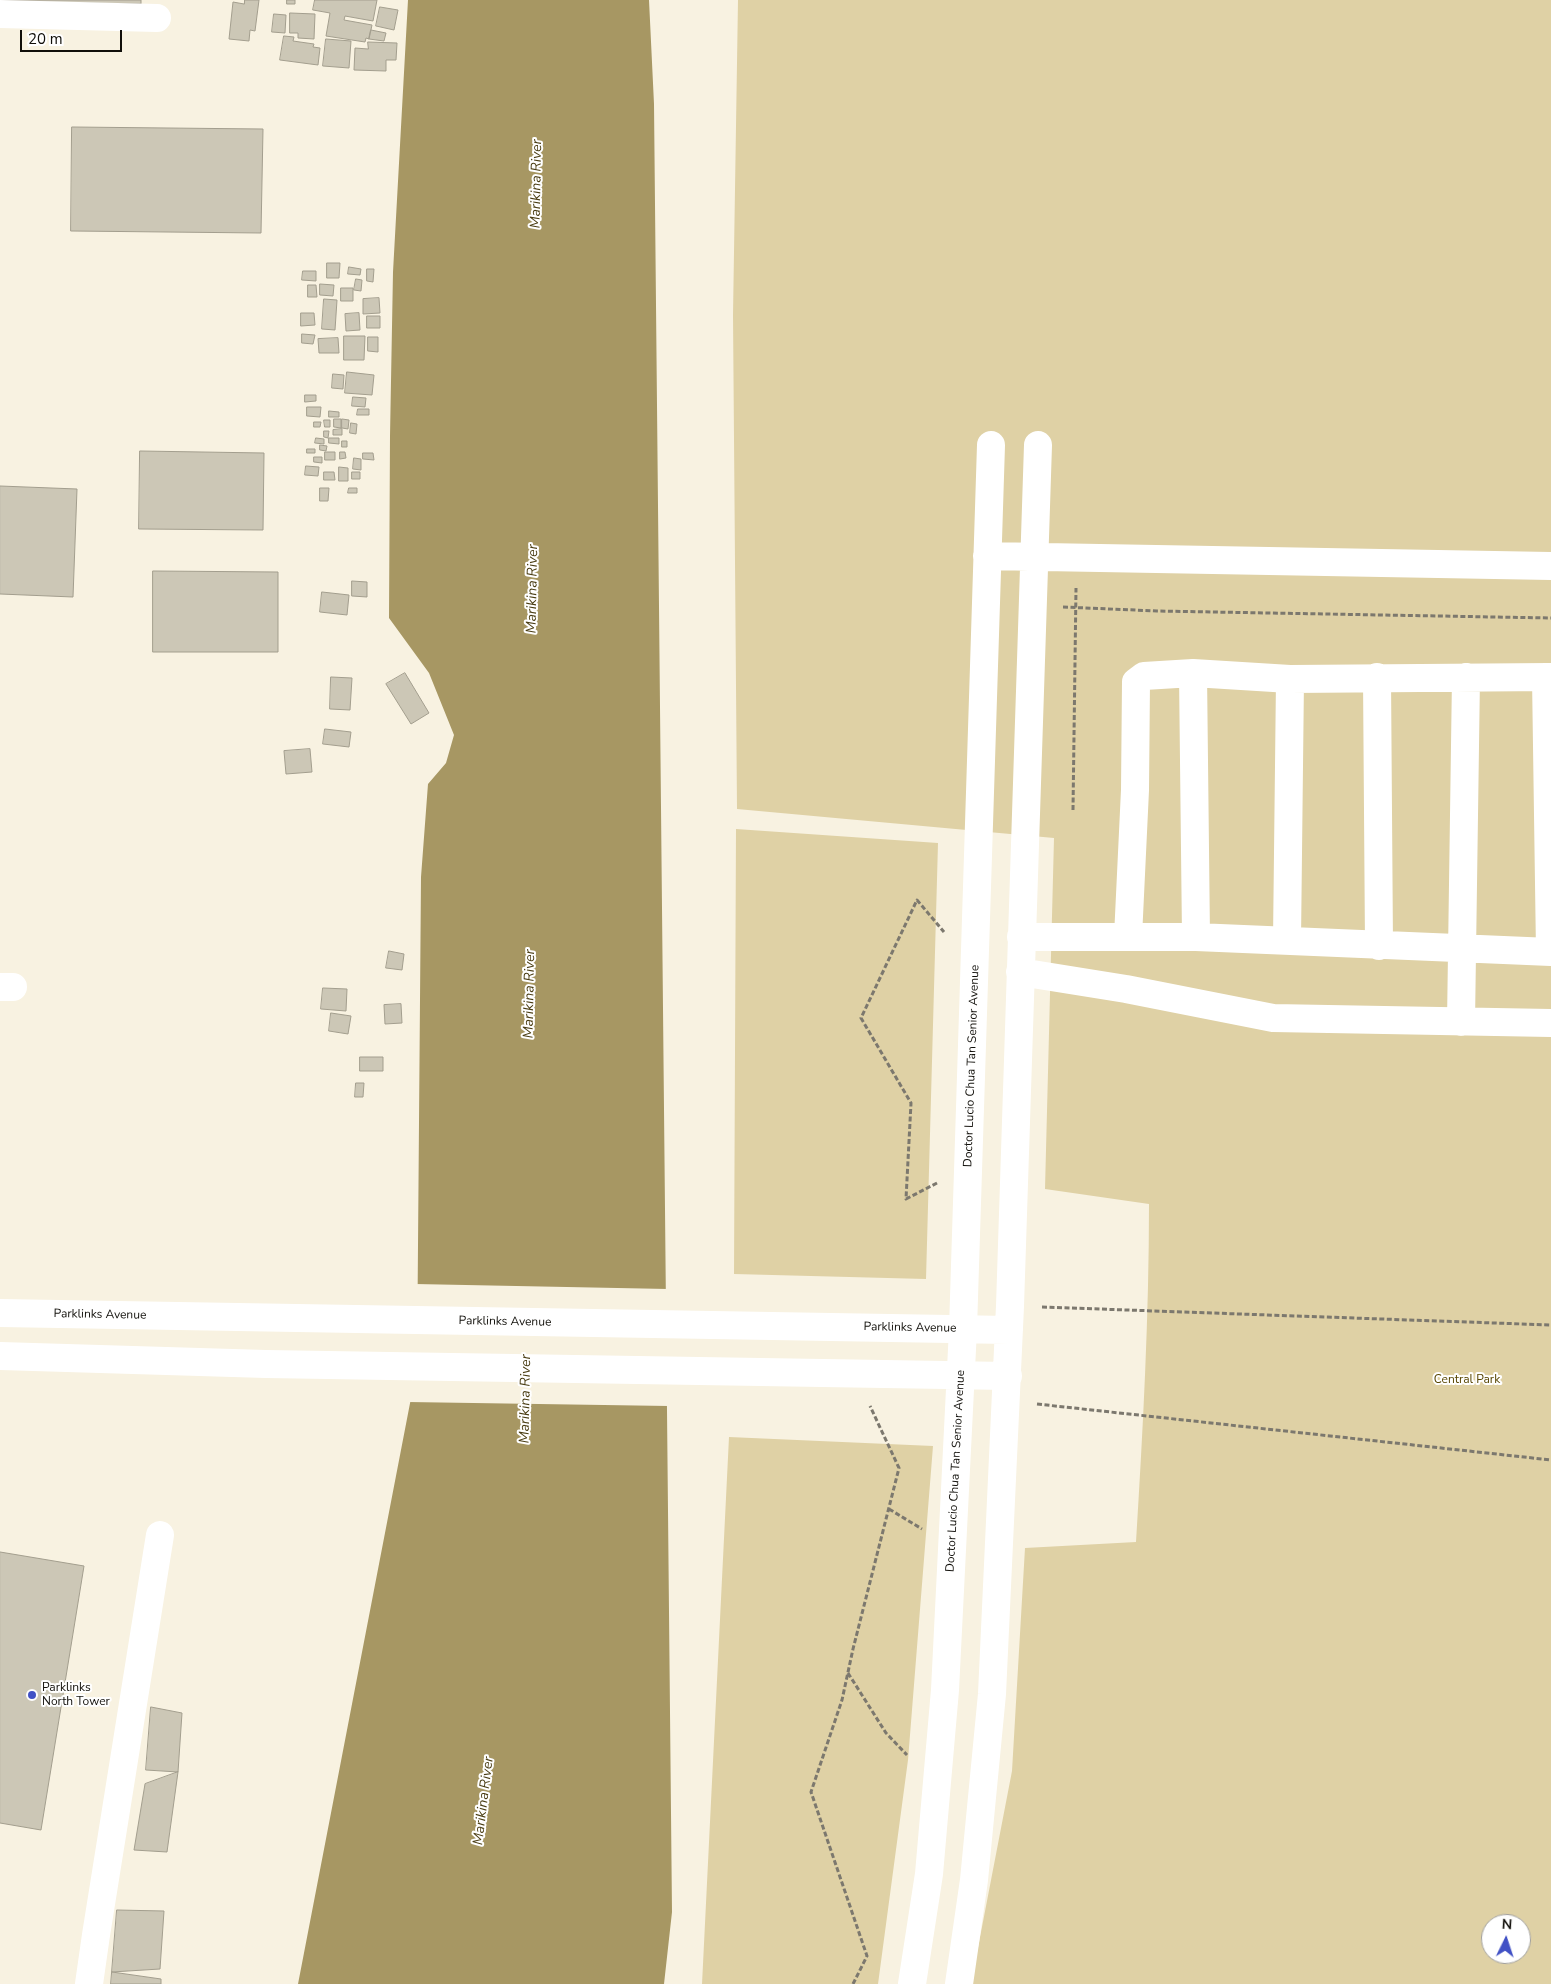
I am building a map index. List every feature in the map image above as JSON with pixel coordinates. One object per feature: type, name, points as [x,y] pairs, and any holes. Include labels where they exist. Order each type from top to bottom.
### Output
[{"type":"lane","points":[[0,14],[157,18]]},
{"type":"lane","name":"Doctor Lucio Chua Tan Senior Avenue","points":[[912,1984],[928,1874],[945,1690],[963,1329],[991,445]]},
{"type":"lane","points":[[959,1984],[974,1880],[992,1694],[1010,1318],[1038,445]]},
{"type":"lane","points":[[987,556],[1551,566]]},
{"type":"lane","points":[[1021,937],[1196,937],[1551,952],[1548,677],[1290,679],[1193,673],[1144,676],[1136,682],[1135,790],[1128,936]]},
{"type":"lane","points":[[1193,673],[1196,937]]},
{"type":"lane","points":[[1377,677],[1379,946]]},
{"type":"lane","points":[[1461,1022],[1464,948],[1466,677]]},
{"type":"lane","points":[[1287,940],[1290,679]]},
{"type":"lane","points":[[1020,972],[1126,989],[1273,1018],[1551,1023]]},
{"type":"lane","name":"Parklinks Avenue","points":[[0,1313],[963,1329],[1010,1318]]},
{"type":"lane","points":[[0,1356],[304,1364],[961,1375],[1007,1389]]},
{"type":"lane","points":[[89,1984],[160,1535]]},
{"type":"path","points":[[1073,810],[1077,558]]},
{"type":"path","points":[[1033,606],[1167,611],[1551,618]]},
{"type":"path","points":[[969,1166],[906,1199],[912,1103],[861,1018],[917,900],[975,961]]},
{"type":"path","points":[[1010,1318],[1551,1325]]},
{"type":"path","points":[[853,1984],[867,1956],[810,1792],[842,1700],[899,1468],[855,1373]]},
{"type":"path","points":[[1007,1389],[1551,1460]]},
{"type":"path","points":[[848,1673],[886,1733],[936,1788]]},
{"type":"green space","name":"Central Park","points":[[738,0],[1551,0],[1551,1984],[971,1984],[1012,1771],[1025,1548],[1136,1542],[1145,1373],[1149,1204],[1045,1189],[1054,838],[737,809],[733,315]]},
{"type":"green space","points":[[736,829],[938,843],[926,1279],[734,1274]]},
{"type":"green space","points":[[729,1437],[933,1446],[908,1760],[878,1984],[702,1984]]},
{"type":"water","name":"Marikina River","points":[[408,0],[649,0],[654,104],[672,1912],[664,1984],[298,1984],[417,1367],[421,877],[428,784],[446,763],[454,735],[429,673],[389,618],[393,272]]},
{"type":"pier","points":[[415,1284],[668,1289],[669,1406],[408,1402],[415,1367]]},
{"type":"building","points":[[0,0],[141,0],[141,4],[0,2]]},
{"type":"building","points":[[245,0],[259,0],[255,31],[250,30],[249,41],[229,39],[233,2],[244,4]]},
{"type":"building","points":[[287,0],[295,0],[295,4],[287,4]]},
{"type":"building","points":[[315,0],[377,0],[373,21],[345,16],[344,20],[372,25],[369,39],[366,38],[365,42],[326,36],[330,13],[313,10]]},
{"type":"building","points":[[380,7],[398,10],[394,30],[376,26]]},
{"type":"building","points":[[290,13],[315,14],[314,39],[298,38],[298,33],[290,33]]},
{"type":"building","points":[[274,14],[286,15],[285,33],[272,32]]},
{"type":"building","points":[[371,30],[386,33],[384,41],[369,39]]},
{"type":"building","points":[[284,36],[294,37],[293,41],[314,44],[313,47],[320,48],[318,65],[280,60]]},
{"type":"building","points":[[326,39],[351,41],[349,68],[323,66]]},
{"type":"building","points":[[368,42],[397,43],[396,60],[386,60],[386,71],[354,70],[355,48],[368,49]]},
{"type":"building","points":[[72,127],[263,129],[261,233],[71,231]]},
{"type":"building","points":[[327,263],[340,263],[339,278],[327,278]]},
{"type":"building","points":[[349,267],[361,269],[360,275],[348,274]]},
{"type":"building","points":[[367,269],[374,269],[373,282],[367,281]]},
{"type":"building","points":[[303,271],[316,271],[316,281],[302,280]]},
{"type":"building","points":[[356,279],[362,280],[361,291],[354,290]]},
{"type":"building","points":[[320,284],[334,285],[333,296],[320,295]]},
{"type":"building","points":[[308,285],[316,285],[317,297],[308,297]]},
{"type":"building","points":[[341,288],[353,288],[353,301],[341,301]]},
{"type":"building","points":[[379,298],[380,313],[363,314],[363,299]]},
{"type":"building","points":[[324,299],[337,300],[335,330],[322,329]]},
{"type":"building","points":[[301,313],[314,313],[315,325],[301,326]]},
{"type":"building","points":[[359,313],[360,330],[346,331],[345,314]]},
{"type":"building","points":[[367,316],[380,316],[380,328],[367,328]]},
{"type":"building","points":[[302,334],[315,335],[313,344],[302,343]]},
{"type":"building","points":[[344,336],[365,336],[364,360],[344,360]]},
{"type":"building","points":[[368,337],[378,337],[378,352],[368,351]]},
{"type":"building","points":[[338,338],[339,353],[319,353],[318,339]]},
{"type":"building","points":[[347,372],[374,375],[372,395],[345,393]]},
{"type":"building","points":[[333,374],[344,375],[343,389],[332,388]]},
{"type":"building","points":[[305,395],[316,395],[316,401],[305,402]]},
{"type":"building","points":[[353,397],[366,398],[365,407],[352,406]]},
{"type":"building","points":[[307,407],[321,407],[320,417],[307,416]]},
{"type":"building","points":[[358,409],[369,409],[369,415],[357,415]]},
{"type":"building","points":[[329,411],[339,412],[339,417],[329,417]]},
{"type":"building","points":[[334,419],[341,419],[341,428],[334,427]]},
{"type":"building","points":[[342,419],[349,420],[348,429],[342,428]]},
{"type":"building","points":[[324,420],[330,420],[330,427],[325,427]]},
{"type":"building","points":[[314,422],[321,422],[320,427],[314,427]]},
{"type":"building","points":[[351,423],[357,424],[356,434],[350,433]]},
{"type":"building","points":[[342,429],[342,435],[333,435],[333,430]]},
{"type":"building","points":[[324,431],[329,431],[328,438],[324,437]]},
{"type":"building","points":[[316,438],[324,439],[324,444],[315,443]]},
{"type":"building","points":[[329,438],[339,438],[339,444],[329,443]]},
{"type":"building","points":[[342,441],[347,441],[347,447],[342,447]]},
{"type":"building","points":[[320,445],[327,446],[326,451],[320,450]]},
{"type":"building","points":[[307,449],[315,449],[315,453],[307,453]]},
{"type":"building","points":[[140,451],[264,453],[263,530],[139,529]]},
{"type":"building","points":[[325,452],[335,452],[335,460],[325,460]]},
{"type":"building","points":[[340,452],[345,452],[346,458],[340,459]]},
{"type":"building","points":[[363,453],[373,453],[374,460],[363,459]]},
{"type":"building","points":[[314,457],[322,457],[322,463],[314,462]]},
{"type":"building","points":[[354,458],[361,459],[361,470],[353,469]]},
{"type":"building","points":[[306,466],[319,467],[318,476],[305,475]]},
{"type":"building","points":[[339,467],[348,468],[348,481],[339,481]]},
{"type":"building","points":[[324,472],[334,472],[335,480],[324,480]]},
{"type":"building","points":[[352,472],[360,472],[360,479],[352,479]]},
{"type":"building","points":[[0,486],[77,489],[73,597],[0,594]]},
{"type":"building","points":[[320,488],[329,488],[328,501],[320,501]]},
{"type":"building","points":[[349,488],[357,488],[357,493],[348,493]]},
{"type":"building","points":[[153,571],[278,572],[278,652],[153,652]]},
{"type":"building","points":[[352,581],[367,582],[367,597],[352,596]]},
{"type":"building","points":[[322,592],[349,595],[347,615],[320,612]]},
{"type":"building","points":[[405,673],[429,713],[411,724],[386,684]]},
{"type":"building","points":[[331,677],[352,678],[350,710],[330,709]]},
{"type":"building","points":[[325,729],[351,732],[349,747],[323,744]]},
{"type":"building","points":[[310,749],[312,772],[286,774],[284,751]]},
{"type":"building","points":[[389,951],[404,954],[402,970],[386,968]]},
{"type":"building","points":[[323,988],[347,989],[346,1011],[321,1009]]},
{"type":"building","points":[[401,1004],[402,1023],[385,1024],[384,1005]]},
{"type":"building","points":[[331,1013],[351,1016],[348,1034],[329,1031]]},
{"type":"building","points":[[360,1057],[383,1057],[383,1071],[360,1071]]},
{"type":"building","points":[[356,1083],[364,1083],[363,1097],[355,1097]]},
{"type":"building","name":"Parklinks North Tower","points":[[0,1552],[84,1566],[41,1830],[0,1823]]},
{"type":"building","points":[[151,1707],[182,1713],[178,1772],[146,1770]]},
{"type":"building","points":[[178,1772],[167,1852],[134,1850],[145,1784]]},
{"type":"building","points":[[117,1910],[164,1911],[160,1969],[112,1972]]},
{"type":"building","points":[[112,1972],[161,1979],[161,1984],[111,1984]]},
{"type":"place","name":"Parklinks North Tower","points":[[32,1695]]}]
